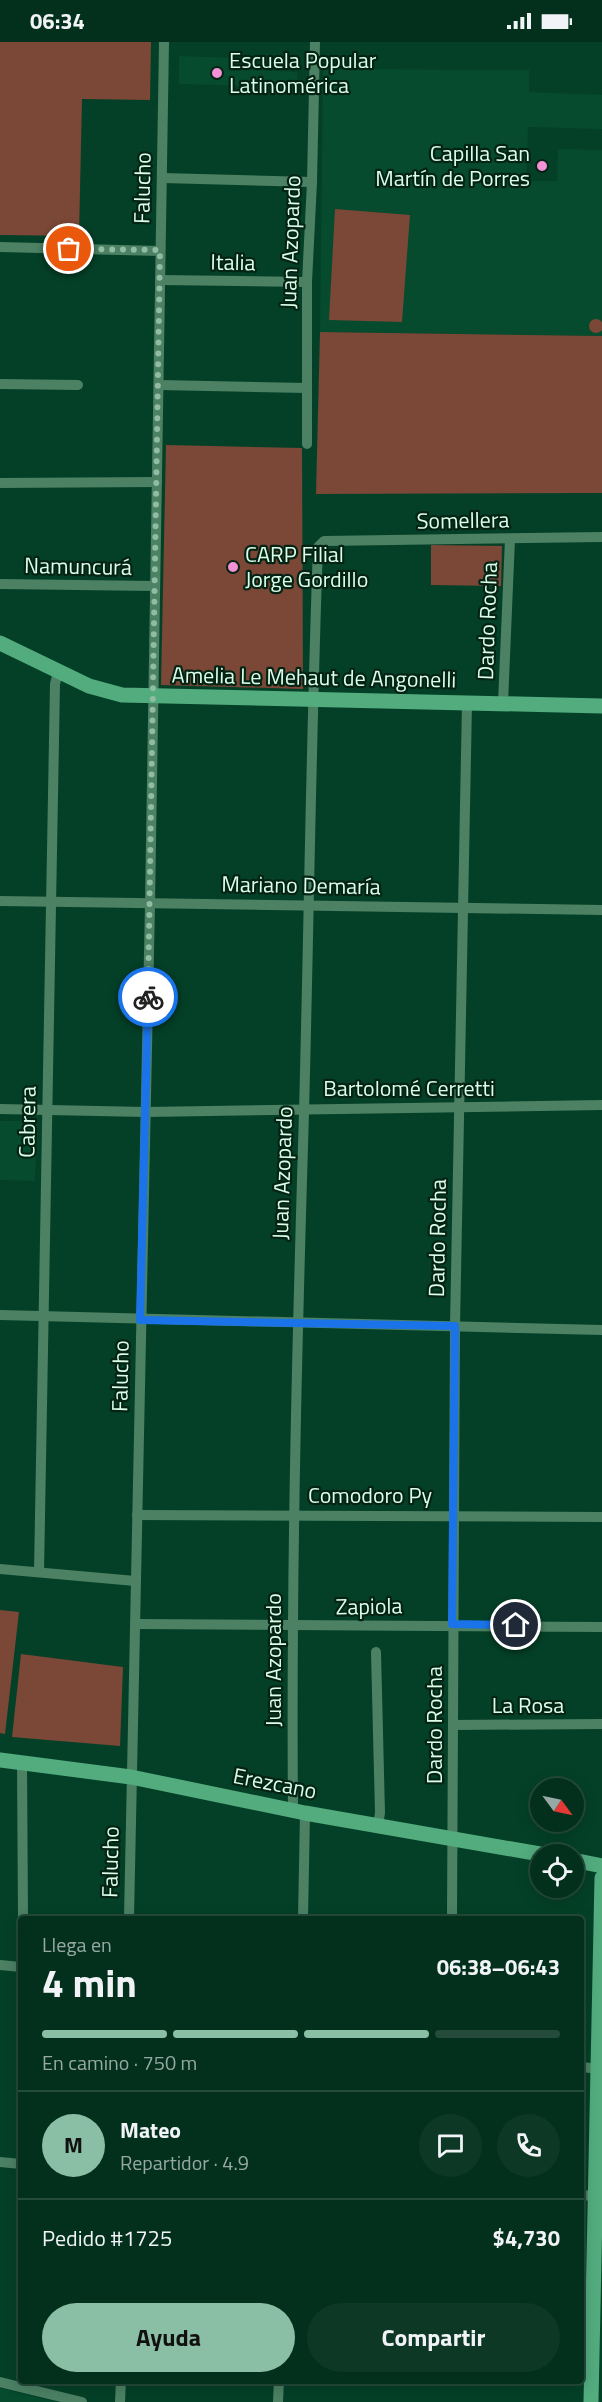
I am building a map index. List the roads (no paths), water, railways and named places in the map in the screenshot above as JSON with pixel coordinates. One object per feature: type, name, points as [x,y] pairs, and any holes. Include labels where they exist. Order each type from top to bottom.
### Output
[{"type":"street","name":"Falucho","points":[[129,1916],[150,904],[164,42]]},
{"type":"street","name":"Juan Azopardo","points":[[307,444],[307,282],[315,42]]},
{"type":"street","points":[[162,178],[312,182]]},
{"type":"street","points":[[0,247],[160,250]]},
{"type":"street","name":"Italia","points":[[160,280],[307,282]]},
{"type":"street","points":[[0,384],[78,384]]},
{"type":"street","points":[[159,385],[307,388]]},
{"type":"street","points":[[0,483],[157,482]]},
{"type":"street","name":"Somellera","points":[[324,541],[602,537]]},
{"type":"street","name":"Dardo Rocha","points":[[503,703],[510,539]]},
{"type":"street","name":"Juan Azopardo","points":[[303,1916],[292,1627],[312,700],[318,547],[324,541]]},
{"type":"street","name":"Namuncurá","points":[[0,584],[155,586]]},
{"type":"street","name":"Amelia Le Mehaut de Angonelli","points":[[0,643],[58,672],[113,694],[152,697],[602,706]]},
{"type":"street","name":"Cabrera","points":[[39,1572],[50,902],[55,684],[58,672]]},
{"type":"street","name":"Dardo Rocha","points":[[452,1916],[455,1326],[467,703]]},
{"type":"street","name":"Mariano Demaría","points":[[0,901],[602,910]]},
{"type":"street","name":"Bartolomé Cerretti","points":[[0,1109],[146,1112],[602,1105]]},
{"type":"street","points":[[0,1315],[602,1330]]},
{"type":"street","name":"Comodoro Py","points":[[137,1515],[602,1517]]},
{"type":"street","points":[[0,1569],[135,1581]]},
{"type":"street","name":"Zapiola","points":[[136,1624],[292,1627],[452,1624],[602,1627]]},
{"type":"street","points":[[376,1652],[380,1813],[378,1825]]},
{"type":"street","name":"La Rosa","points":[[454,1725],[602,1724]]},
{"type":"street","name":"Erezcano","points":[[0,1760],[131,1776],[299,1811],[530,1852]]},
{"type":"street","points":[[22,1762],[23,1916]]},
{"type":"street","points":[[584,1862],[602,1866]]},
{"type":"street","points":[[591,2402],[586,2353],[597,2302],[593,2190],[600,2069],[602,1878]]},
{"type":"street","points":[[0,1965],[18,1967]]},
{"type":"street","points":[[584,2067],[600,2069]]},
{"type":"street","points":[[0,2162],[18,2164]]},
{"type":"street","points":[[0,2382],[25,2385],[82,2402]]},
{"type":"street","points":[[120,2402],[121,2384]]},
{"type":"street","points":[[278,2402],[279,2384]]},
{"type":"place","name":"Escuela Popular Latinomérica","points":[[217,73]]},
{"type":"place","name":"Capilla San Martín de Porres","points":[[542,166]]},
{"type":"place","name":"CARP Filial Jorge Gordillo","points":[[233,567]]}]
